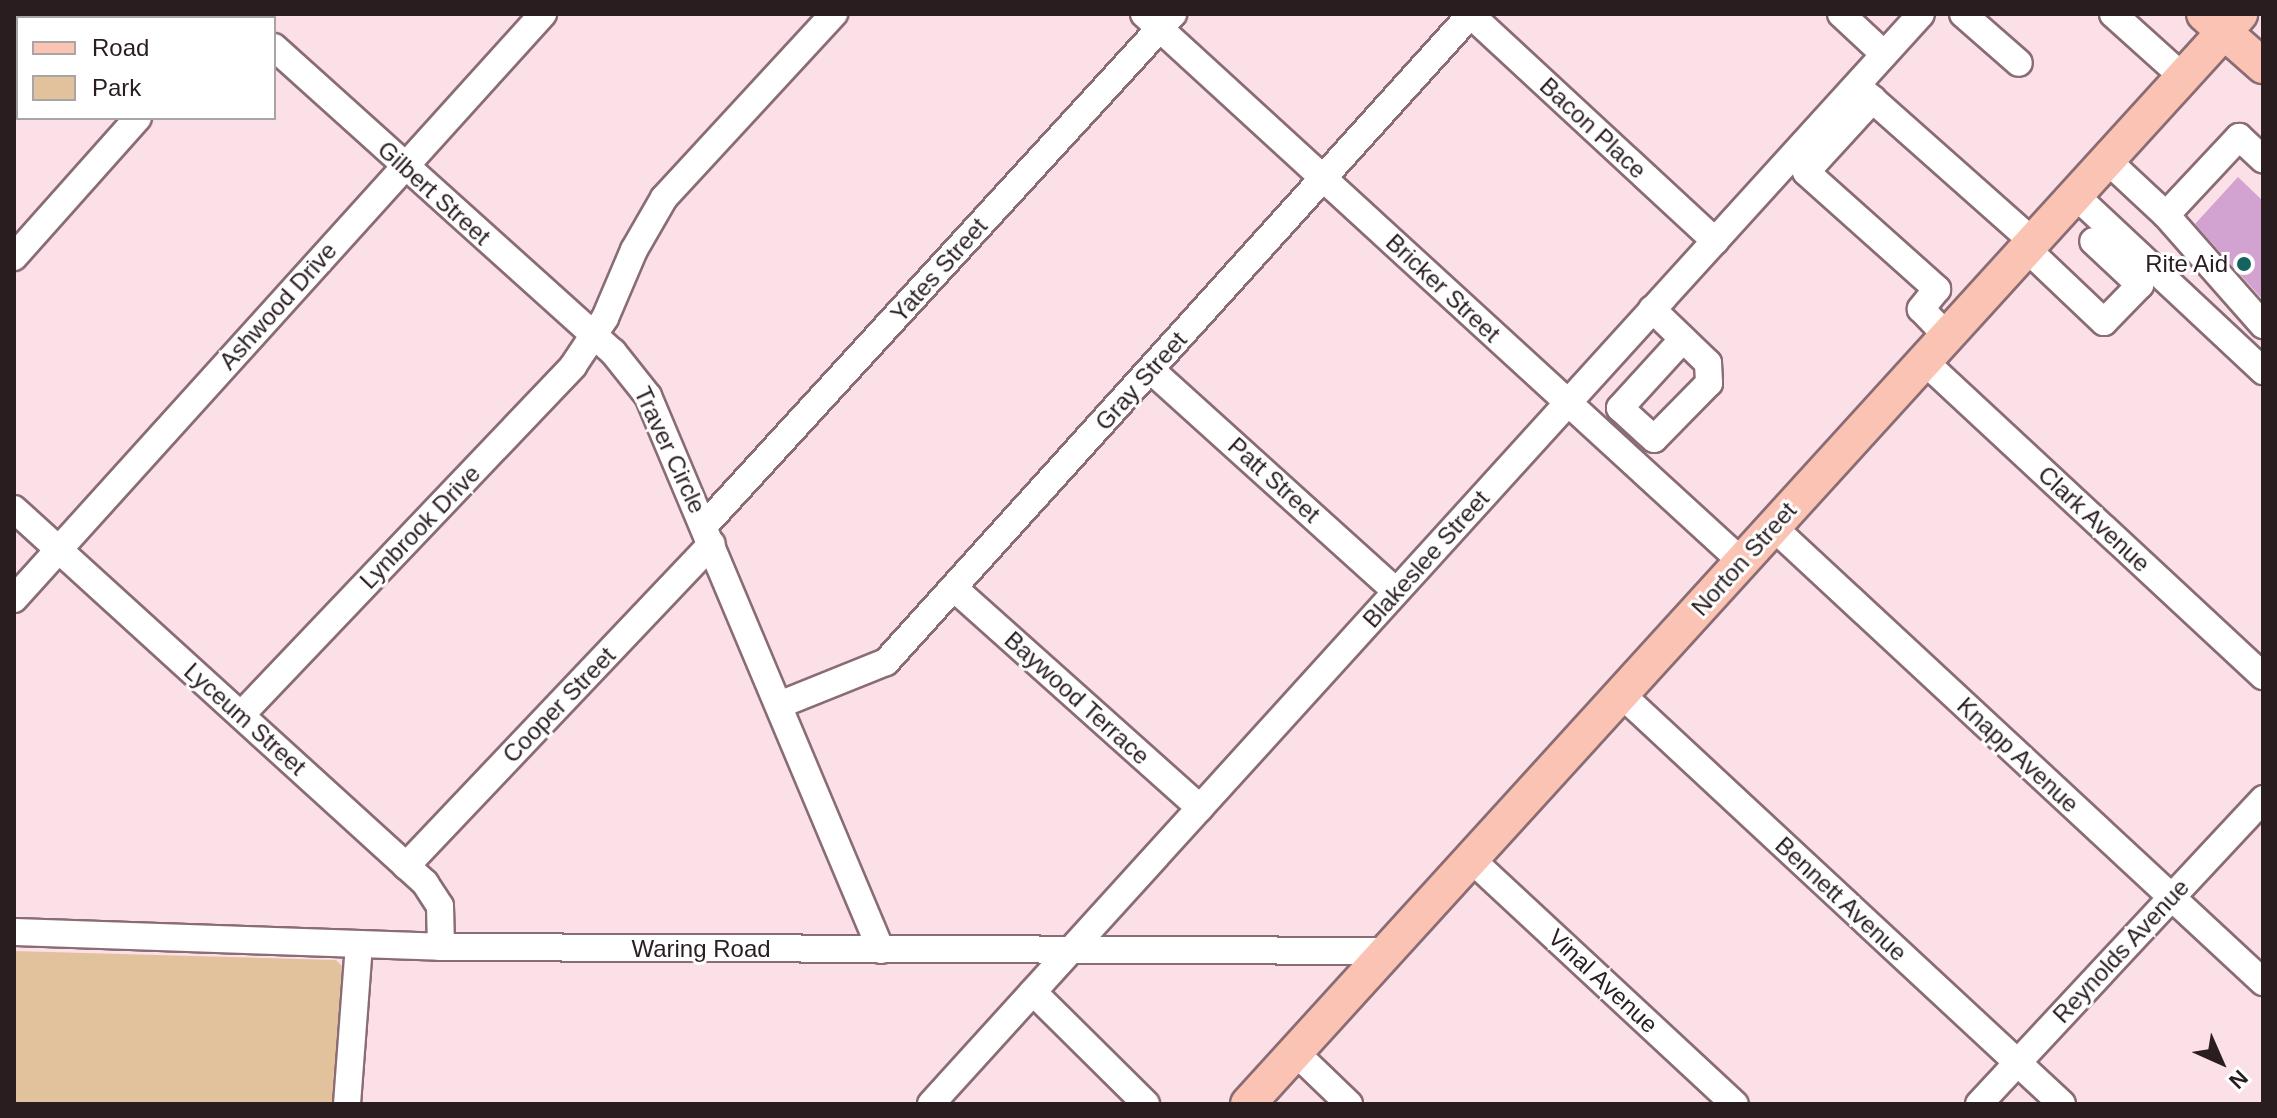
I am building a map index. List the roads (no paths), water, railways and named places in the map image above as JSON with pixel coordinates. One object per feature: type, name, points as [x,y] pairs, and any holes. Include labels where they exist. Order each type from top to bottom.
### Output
[{"type":"main road","name":"Norton Street","points":[[1248,1104],[2183,77],[2223,20]]},
{"type":"main road","points":[[2223,20],[2263,66]]},
{"type":"street","name":"Ashwood Drive","points":[[14,599],[543,14]]},
{"type":"street","points":[[595,337],[634,250],[664,198],[834,14]]},
{"type":"street","name":"Gray Street","points":[[779,705],[886,662],[1471,14]]},
{"type":"street","name":"Bacon Place","points":[[1471,14],[1715,241]]},
{"type":"street","points":[[1841,14],[1884,54]]},
{"type":"street","name":"Blakeslee Street","points":[[931,1104],[1652,309],[1715,241],[1865,92],[1884,54],[1921,14]]},
{"type":"street","points":[[1963,14],[2019,63]]},
{"type":"street","points":[[2113,14],[2183,77]]},
{"type":"street","name":"Bricker Street","points":[[1159,19],[1322,177],[1742,562]]},
{"type":"street","name":"Yates Street","points":[[709,535],[1159,19]]},
{"type":"street","name":"Gilbert Street","points":[[276,49],[595,337]]},
{"type":"street","points":[[1947,336],[1921,309],[1937,289],[1806,172],[1865,92],[2030,245],[2104,322],[2148,278]]},
{"type":"street","points":[[14,257],[136,120]]},
{"type":"street","points":[[2166,215],[2239,137],[2263,159]]},
{"type":"street","points":[[2107,160],[2166,215],[2263,325]]},
{"type":"street","points":[[2075,195],[2148,278]]},
{"type":"street","points":[[2093,241],[2148,278],[2263,371]]},
{"type":"street","points":[[1652,309],[1683,339]]},
{"type":"street","name":"Traver Circle","points":[[595,337],[648,396],[881,950]]},
{"type":"street","name":"Lynbrook Drive","points":[[241,715],[595,337]]},
{"type":"street","name":"Clark Avenue","points":[[1924,361],[2263,676]]},
{"type":"street","name":"Patt Street","points":[[1151,370],[1396,591]]},
{"type":"street","name":"Lyceum Street","points":[[14,509],[406,866],[440,906],[441,947]]},
{"type":"street","name":"Knapp Avenue","points":[[1773,527],[2263,982]]},
{"type":"street","name":"Cooper Street","points":[[406,866],[709,535]]},
{"type":"street","name":"Baywood Terrace","points":[[954,588],[1200,808]]},
{"type":"street","name":"Bennett Avenue","points":[[1621,694],[2062,1104]]},
{"type":"street","name":"Reynolds Avenue","points":[[1979,1104],[2263,799]]},
{"type":"street","name":"Vinal Avenue","points":[[1471,859],[1735,1104]]},
{"type":"street","name":"Waring Road","points":[[14,932],[441,947],[1011,952],[1075,946],[1387,951]]},
{"type":"street","points":[[347,1104],[359,945]]},
{"type":"street","points":[[1033,992],[1146,1104]]},
{"type":"street","points":[[1295,1052],[1349,1104]]},
{"type":"place","name":"Rite Aid","points":[[2244,264]]}]
